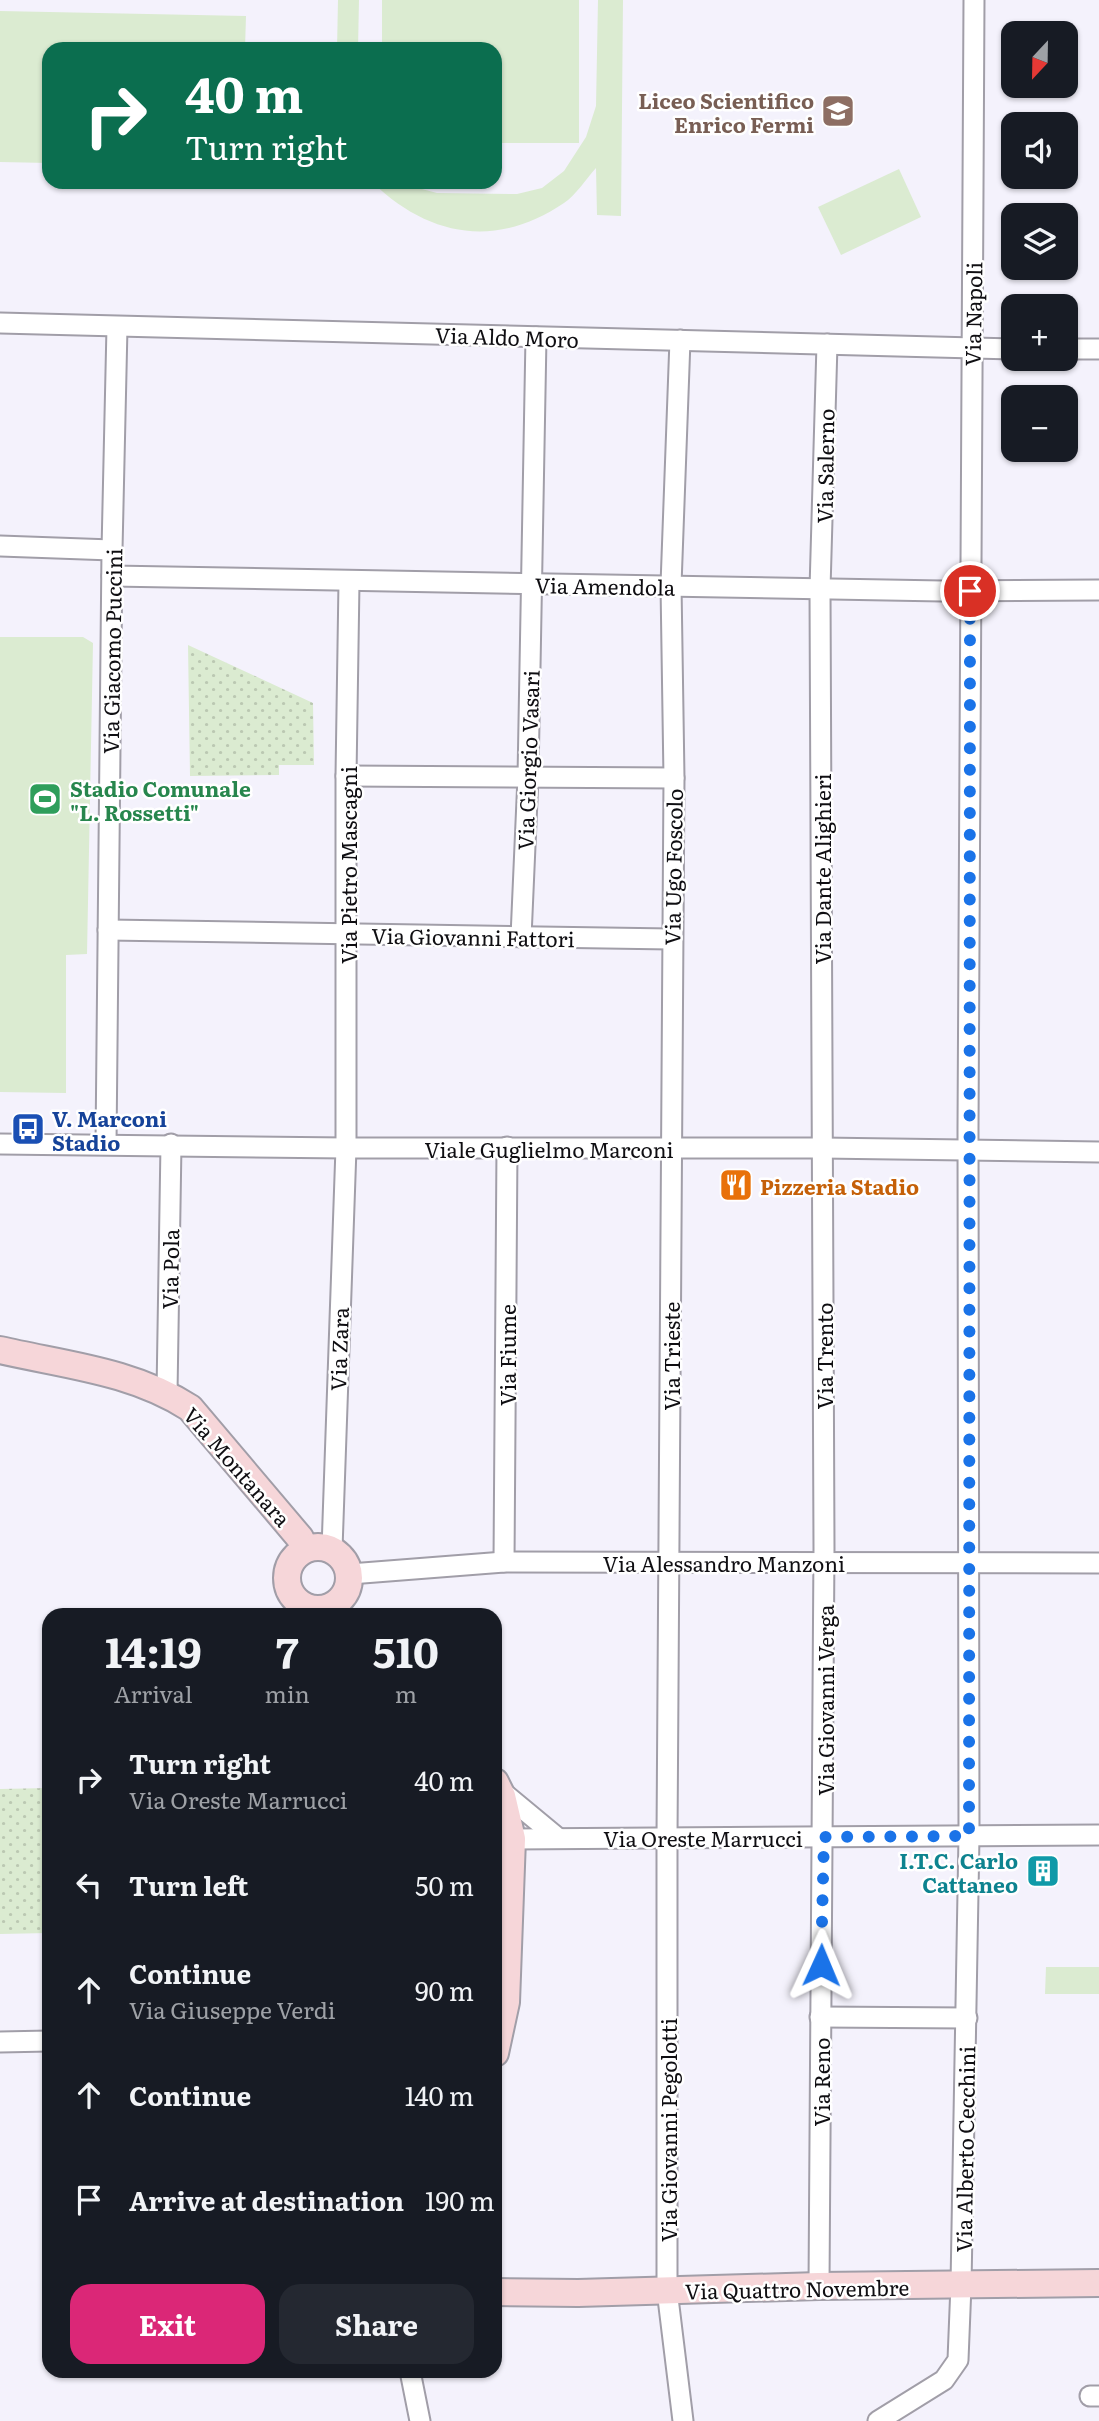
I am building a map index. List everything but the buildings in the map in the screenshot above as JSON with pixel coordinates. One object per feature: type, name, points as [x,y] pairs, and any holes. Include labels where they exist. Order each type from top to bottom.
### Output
[{"type":"main road","name":"Via Montanara","points":[[1,1355],[131,1379],[167,1393],[190,1408],[300,1538],[305,1549]]},
{"type":"main road","points":[[312,1608],[292,1594],[288,1584],[290,1564],[305,1549],[314,1546],[332,1549],[346,1564],[349,1596],[325,1608]]},
{"type":"main road","points":[[502,1804],[512,1839],[506,2002],[502,2021]]},
{"type":"main road","name":"Via Quattro Novembre","points":[[502,2292],[1099,2283]]},
{"type":"street","name":"Via Napoli","points":[[968,1151],[974,0]]},
{"type":"street","name":"Via Aldo Moro","points":[[0,323],[1001,349]]},
{"type":"street","name":"Via Giacomo Puccini","points":[[106,1144],[117,327]]},
{"type":"street","name":"Via Giorgio Vasari","points":[[521,937],[528,777],[536,337]]},
{"type":"street","name":"Via Ugo Foscolo","points":[[671,1149],[674,778],[671,585],[680,340]]},
{"type":"street","name":"Via Salerno","points":[[820,589],[827,344]]},
{"type":"street","points":[[1078,349],[1099,349]]},
{"type":"street","points":[[0,546],[112,550]]},
{"type":"street","name":"Via Amendola","points":[[112,576],[820,589],[1099,590]]},
{"type":"street","name":"Via Pietro Mascagni","points":[[346,1148],[349,582]]},
{"type":"street","name":"Via Dante Alighieri","points":[[820,589],[822,1148]]},
{"type":"street","points":[[346,776],[674,778]]},
{"type":"street","name":"Via Giovanni Fattori","points":[[108,930],[671,939]]},
{"type":"street","name":"Viale Guglielmo Marconi","points":[[0,1144],[1099,1152]]},
{"type":"street","name":"Via Pola","points":[[167,1393],[171,1144]]},
{"type":"street","name":"Via Fiume","points":[[504,1562],[507,1147]]},
{"type":"street","name":"Via Zara","points":[[332,1549],[346,1148]]},
{"type":"street","name":"Via Trento","points":[[822,1148],[824,1563]]},
{"type":"street","name":"Via Trieste","points":[[667,1838],[671,1149]]},
{"type":"street","name":"Via Alberto Cecchini","points":[[878,2421],[944,2380],[958,2360],[969,1836],[968,1151]]},
{"type":"street","name":"Via Alessandro Manzoni","points":[[349,1596],[504,1562],[1099,1563]]},
{"type":"street","name":"Via Giovanni Verga","points":[[824,1563],[824,1837]]},
{"type":"street","points":[[502,1790],[558,1838]]},
{"type":"street","name":"Via Oreste Marrucci","points":[[512,1839],[1099,1835]]},
{"type":"street","name":"Via Reno","points":[[819,2286],[824,1837]]},
{"type":"street","name":"Via Giovanni Pegolotti","points":[[667,1838],[667,2290],[683,2421]]},
{"type":"street","points":[[820,2017],[967,2018]]},
{"type":"street","points":[[0,2042],[42,2041]]},
{"type":"street","points":[[411,2378],[420,2421]]},
{"type":"green space","points":[[338,0],[359,0],[358,42],[337,42]]},
{"type":"green space","points":[[382,0],[579,0],[579,143],[502,143],[502,42],[382,42]]},
{"type":"green space","points":[[598,0],[623,0],[621,216],[597,215],[596,168],[564,203],[539,218],[513,227],[488,231],[440,225],[416,215],[380,189],[517,194],[542,188],[564,171],[586,137],[596,106]]},
{"type":"green space","points":[[0,11],[246,16],[245,42],[42,42],[42,163],[0,162]]},
{"type":"green space","points":[[899,169],[921,217],[841,255],[818,207]]},
{"type":"green space","name":"Stadio Comunale \"L. Rossetti\"","points":[[0,637],[83,637],[93,643],[87,954],[66,955],[66,1093],[0,1092]]},
{"type":"green space","points":[[188,645],[313,703],[314,765],[279,765],[279,775],[190,776]]},
{"type":"green space","points":[[42,1788],[42,1933],[0,1934],[0,1789]]},
{"type":"green space","points":[[1046,1967],[1099,1967],[1099,1994],[1045,1994]]},
{"type":"place","name":"Liceo Scientifico Enrico Fermi","points":[[838,111]]},
{"type":"place","name":"Stadio Comunale \"L. Rossetti\"","points":[[45,799]]},
{"type":"place","name":"V. Marconi Stadio","points":[[28,1129]]},
{"type":"place","name":"Pizzeria Stadio","points":[[736,1185]]},
{"type":"place","name":"I.T.C. Carlo Cattaneo","points":[[1043,1871]]},
{"type":"route","points":[[821,1965],[824,1837],[969,1836],[970,591]]}]
